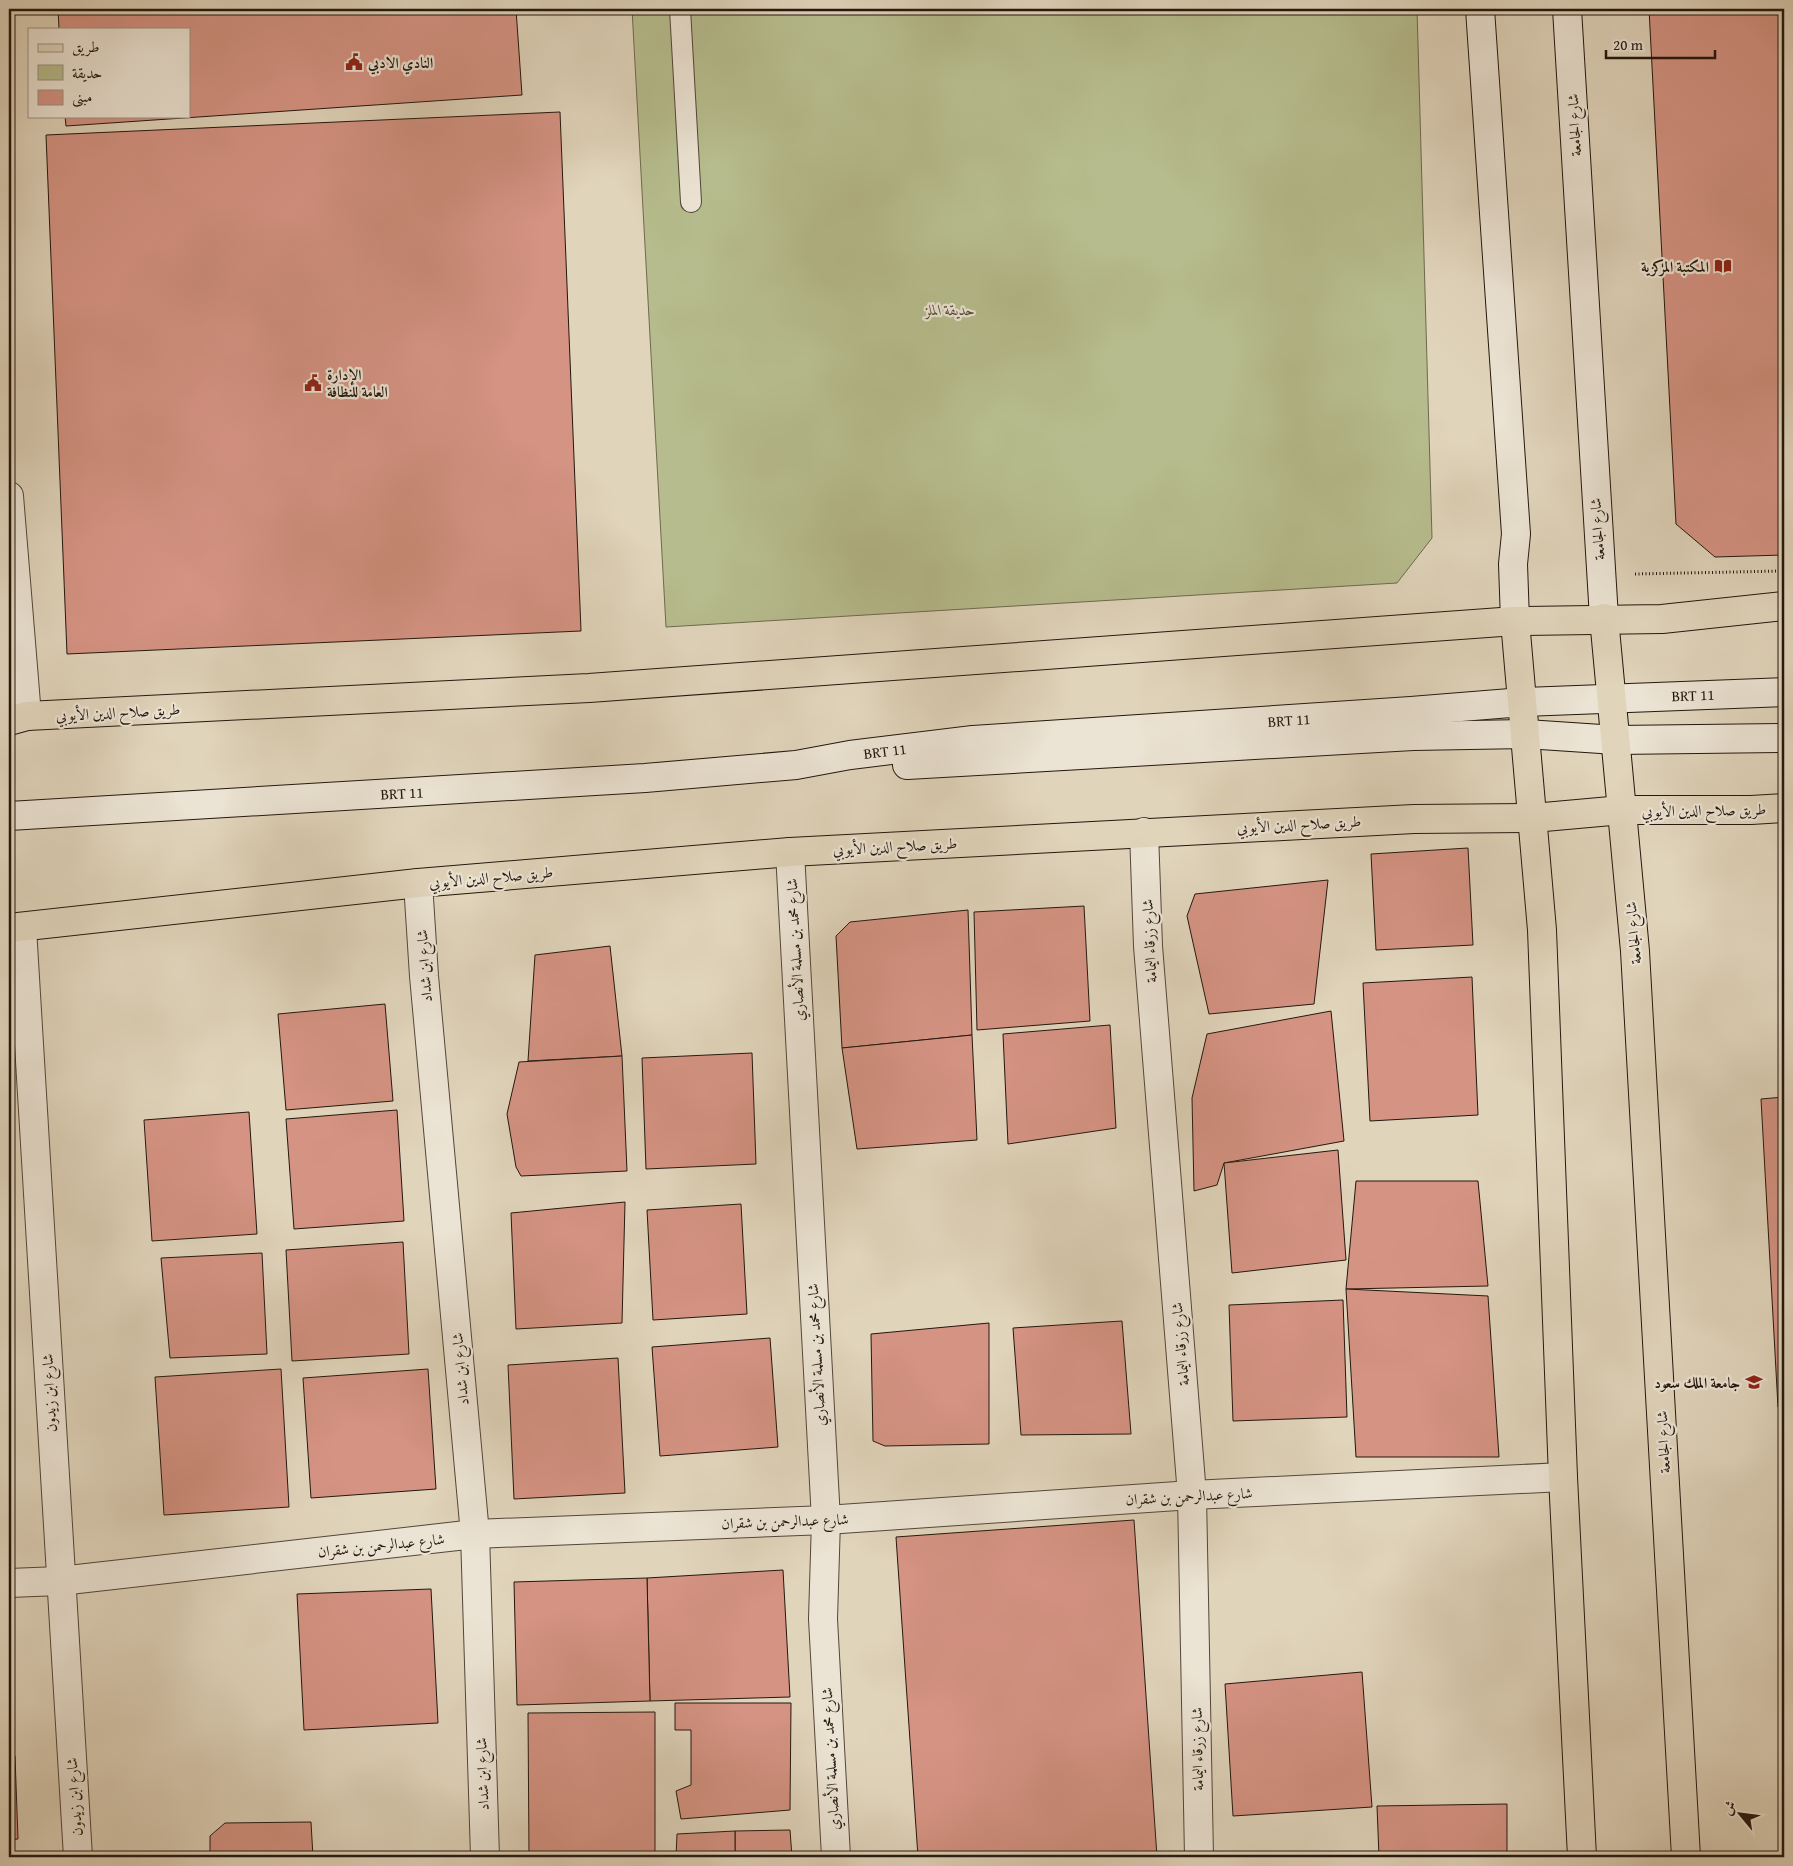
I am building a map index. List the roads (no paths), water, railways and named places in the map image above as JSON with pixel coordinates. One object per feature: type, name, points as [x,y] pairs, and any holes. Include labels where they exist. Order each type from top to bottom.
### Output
[{"type":"main road","name":"طريق صلاح الدين الأيوبي","points":[[18,719],[589,688],[1515,621],[1604,618],[1662,619],[1784,606]]},
{"type":"main road","name":"شارع الجامعة","points":[[1604,618],[1636,961],[1686,1857]]},
{"type":"main road","points":[[1515,621],[1524,702],[1542,930],[1563,1477],[1582,1857]]},
{"type":"main road","name":"طريق صلاح الدين الأيوبي","points":[[15,928],[418,883],[790,852],[1414,819],[1533,818],[1622,810],[1751,810],[1784,808]]},
{"type":"street","points":[[1480,9],[1516,534],[1512,564],[1515,621]]},
{"type":"street","name":"شارع الجامعة","points":[[1567,9],[1604,618]]},
{"type":"street","points":[[9,496],[18,719]]},
{"type":"street","name":"BRT 11","points":[[796,765],[850,755],[973,740],[1401,712],[1524,702],[1612,697],[1784,692]]},
{"type":"street","name":"BRT 11","points":[[9,816],[494,788],[796,765],[865,767],[1403,737],[1526,734],[1616,740],[1784,738]]},
{"type":"street","name":"شارع زرقاء اليمامة","points":[[1144,832],[1148,946],[1192,1495],[1199,1857]]},
{"type":"street","name":"شارع محمد بن مسلمة الأنصاري","points":[[790,852],[826,1520],[823,1619],[836,1857]]},
{"type":"street","name":"شارع ابن شداد","points":[[418,883],[424,976],[475,1534],[485,1857]]},
{"type":"street","name":"شارع ابن زيدون","points":[[15,928],[78,1857]]},
{"type":"street","name":"شارع عبدالرحمن بن شقران","points":[[9,1583],[60,1581],[475,1534],[826,1520],[1192,1495],[1563,1477]]},
{"type":"lane","points":[[680,9],[691,202]]},
{"type":"place","name":"النادي الادبي","points":[[354,62]]},
{"type":"place","name":"المكتبة المركزية","points":[[1723,266]]},
{"type":"place","name":"الإدارة العامة للنظافة","points":[[313,383]]},
{"type":"place","name":"جامعة الملك سعود","points":[[1754,1382]]},
{"type":"park label","name":"حديقة الملز","points":[[950,309]]}]
